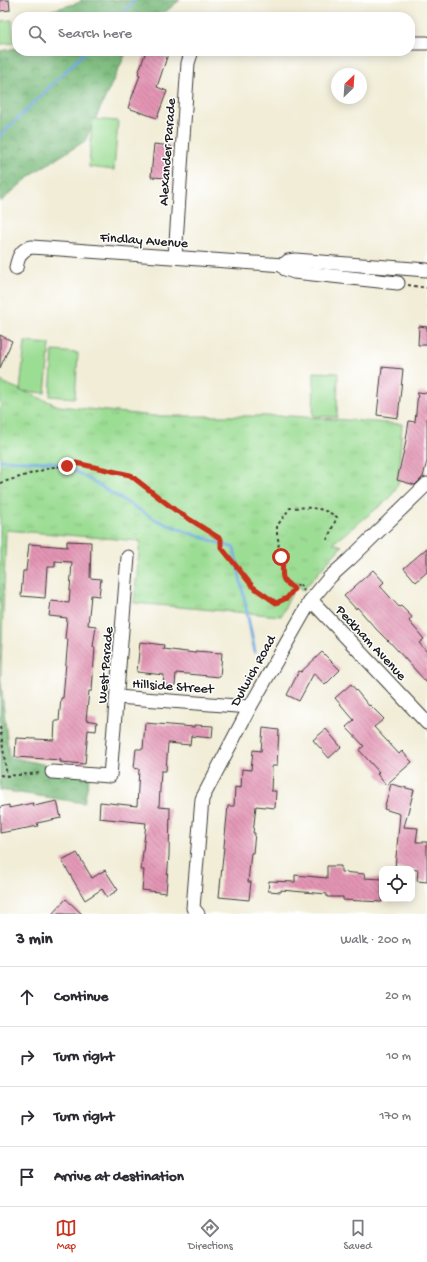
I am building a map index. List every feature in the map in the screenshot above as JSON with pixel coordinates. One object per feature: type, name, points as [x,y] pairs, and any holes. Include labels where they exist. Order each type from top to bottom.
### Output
[{"type":"street","points":[[415,43],[427,43]]},
{"type":"street","name":"Alexander Parade","points":[[175,257],[188,63],[190,56]]},
{"type":"street","name":"Findlay Avenue","points":[[16,268],[22,251],[32,247],[283,265],[288,261],[296,260],[427,270]]},
{"type":"street","name":"Findlay Avenue","points":[[283,265],[286,269],[294,272],[398,283]]},
{"type":"street","name":"Dulwich Road","points":[[198,914],[193,908],[202,799],[250,707],[310,600],[330,577],[427,484]]},
{"type":"street","name":"West Parade","points":[[52,772],[110,776],[128,557]]},
{"type":"street","name":"Peckham Avenue","points":[[310,600],[427,723]]},
{"type":"street","name":"Hillside Street","points":[[117,697],[250,707]]},
{"type":"path","points":[[398,283],[427,288]]},
{"type":"path","points":[[0,483],[76,463],[130,475],[175,510],[221,539],[221,547],[253,587],[276,603],[287,598],[299,583]]},
{"type":"path","points":[[294,589],[284,580],[282,574],[283,562],[278,549],[279,543],[277,535],[277,526],[280,521],[290,508],[316,508],[330,513],[337,517],[326,542]]},
{"type":"path","points":[[0,727],[7,776]]},
{"type":"path","points":[[0,775],[7,776],[52,772]]},
{"type":"green space","points":[[80,0],[180,0],[165,12],[46,12],[81,2]]},
{"type":"green space","points":[[12,20],[12,43],[0,44],[0,21]]},
{"type":"green space","points":[[12,49],[12,56],[125,56],[85,141],[35,172],[0,202],[0,51]]},
{"type":"green space","points":[[92,119],[118,121],[114,170],[89,167]]},
{"type":"green space","points":[[25,342],[50,344],[45,393],[20,391]]},
{"type":"green space","points":[[53,351],[78,353],[75,398],[50,396]]},
{"type":"green space","points":[[314,372],[338,373],[337,417],[313,416]]},
{"type":"green space","points":[[0,380],[59,406],[154,416],[291,416],[402,424],[398,484],[390,498],[333,543],[342,546],[302,591],[297,582],[281,616],[134,603],[140,541],[6,530],[0,691]]},
{"type":"green space","points":[[0,674],[9,757],[90,774],[84,803],[0,790]]},
{"type":"building","points":[[0,0],[9,0],[10,10],[0,11]]},
{"type":"building","points":[[144,56],[167,56],[157,87],[167,91],[157,118],[128,108],[140,75],[138,74]]},
{"type":"building","points":[[154,144],[171,146],[168,178],[151,177]]},
{"type":"building","points":[[419,326],[427,327],[427,345],[418,345]]},
{"type":"building","points":[[0,335],[12,341],[0,368]]},
{"type":"building","points":[[382,367],[403,369],[398,418],[377,415]]},
{"type":"building","points":[[418,392],[427,393],[427,461],[423,477],[415,485],[397,480],[409,421],[415,422]]},
{"type":"building","points":[[67,541],[91,542],[90,578],[101,579],[99,596],[91,595],[88,625],[96,626],[93,647],[95,647],[92,691],[89,691],[86,720],[97,722],[96,731],[88,730],[85,764],[60,762],[61,760],[15,757],[16,738],[54,740],[55,721],[59,721],[61,698],[63,698],[68,639],[65,639],[67,618],[49,616],[51,601],[69,603],[72,562],[55,561],[55,567],[47,567],[45,598],[21,596],[23,571],[26,571],[29,544],[67,547]]},
{"type":"building","points":[[427,548],[427,572],[416,582],[404,568]]},
{"type":"building","points":[[373,570],[384,582],[380,586],[399,607],[401,606],[412,617],[409,621],[424,639],[419,643],[427,652],[427,683],[357,607],[356,609],[344,596]]},
{"type":"building","points":[[140,642],[164,645],[163,649],[195,653],[195,651],[222,653],[220,677],[176,673],[175,686],[163,685],[164,675],[137,672]]},
{"type":"building","points":[[322,652],[340,670],[325,685],[314,673],[299,701],[287,695],[299,671],[301,672]]},
{"type":"building","points":[[351,684],[369,706],[370,705],[384,719],[374,727],[399,754],[402,751],[412,762],[386,785],[377,774],[379,772],[359,750],[364,746],[346,727],[354,720],[335,698]]},
{"type":"building","points":[[145,723],[194,727],[194,725],[213,726],[212,738],[191,736],[190,745],[168,743],[166,771],[161,771],[159,807],[170,808],[169,855],[166,893],[142,890],[144,870],[141,870],[146,823],[99,818],[100,802],[137,806],[139,769],[134,768],[136,749],[143,749]]},
{"type":"building","points":[[263,728],[279,730],[277,766],[272,766],[271,791],[276,791],[275,808],[256,806],[253,833],[255,833],[253,853],[251,853],[248,882],[251,882],[249,900],[219,897],[228,806],[234,806],[235,787],[241,788],[242,769],[251,770],[253,750],[261,751]]},
{"type":"building","points":[[326,729],[341,747],[329,758],[313,740]]},
{"type":"building","points":[[391,784],[414,790],[404,827],[418,828],[416,842],[427,842],[427,882],[417,881],[418,870],[415,870],[415,866],[395,866],[400,814],[384,809]]},
{"type":"building","points":[[57,801],[61,818],[37,823],[38,826],[0,833],[0,807],[9,805],[9,808],[33,803],[34,806]]},
{"type":"building","points":[[77,853],[92,878],[105,870],[118,890],[107,897],[102,889],[85,900],[62,861]]},
{"type":"building","points":[[327,866],[341,866],[341,872],[365,874],[364,878],[379,879],[379,902],[343,900],[343,897],[327,897],[327,894],[281,890],[281,892],[268,891],[269,881],[295,882],[295,875],[327,878]]},
{"type":"building","points":[[66,899],[82,914],[52,914]]},
{"type":"waterway","points":[[124,12],[135,0]]},
{"type":"waterway","points":[[0,136],[81,56]]},
{"type":"waterway","points":[[0,460],[51,462],[67,466],[156,520],[234,548],[255,652]]},
{"type":"route","points":[[67,466],[76,463],[130,475],[175,510],[221,539],[221,547],[253,587],[276,603],[287,598],[294,589],[284,580],[282,574],[283,562],[281,557]]}]
